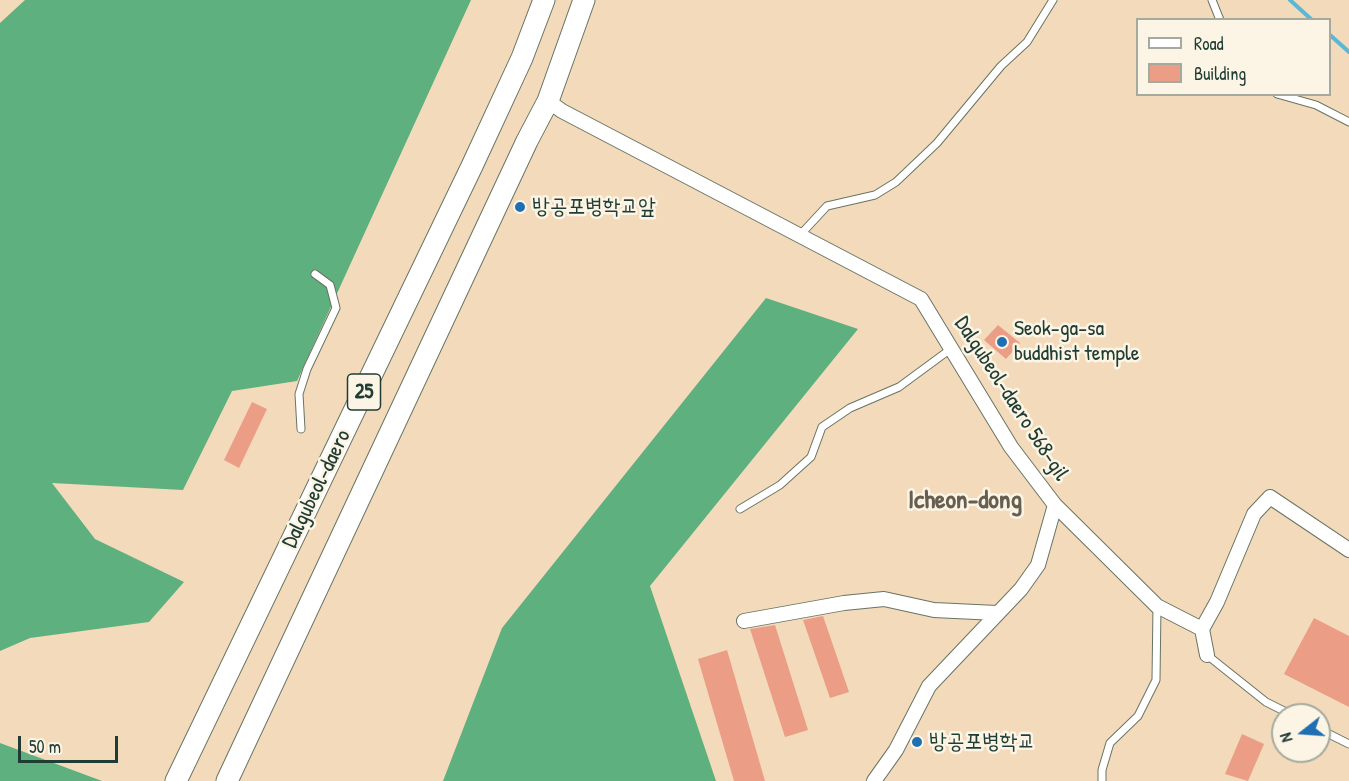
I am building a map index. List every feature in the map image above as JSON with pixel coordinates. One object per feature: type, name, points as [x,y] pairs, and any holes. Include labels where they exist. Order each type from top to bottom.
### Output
[{"type":"main road","name":"Dalgubeol-daero","points":[[176,781],[477,155],[522,58],[544,0]]},
{"type":"main road","name":"Dalgubeol-daero","points":[[227,781],[548,101],[584,0]]},
{"type":"street","name":"Dalgubeol-daero 568-gil","points":[[548,101],[562,111],[801,234],[921,299],[1011,447],[1055,505],[1157,606],[1202,628]]},
{"type":"street","points":[[1207,655],[1202,628],[1217,602],[1254,514],[1270,497],[1349,550]]},
{"type":"street","points":[[874,781],[896,750],[929,686],[1021,589],[1038,565],[1055,505]]},
{"type":"street","points":[[744,621],[843,603],[884,599],[934,610],[997,613]]},
{"type":"lane","points":[[801,234],[827,206],[875,195],[904,174],[938,143],[1001,66],[1027,42],[1053,0]]},
{"type":"lane","points":[[1212,0],[1219,18]]},
{"type":"lane","points":[[1284,96],[1316,105],[1349,122]]},
{"type":"lane","points":[[301,429],[299,394],[307,369],[336,308],[330,285],[315,274]]},
{"type":"lane","points":[[740,509],[780,485],[810,457],[822,427],[850,408],[899,387],[952,348]]},
{"type":"lane","points":[[1102,781],[1102,770],[1110,743],[1138,716],[1156,680],[1157,606]]},
{"type":"lane","points":[[1207,655],[1271,704]]},
{"type":"lane","points":[[1331,735],[1349,744]]},
{"type":"green space","points":[[25,0],[471,0],[297,381],[232,391],[183,490],[52,483],[95,539],[184,582],[149,622],[30,638],[0,651],[0,23]]},
{"type":"green space","points":[[766,298],[858,329],[650,586],[716,781],[443,781],[502,628]]},
{"type":"green space","points":[[0,743],[102,781],[0,781]]},
{"type":"building","name":"Seok-ga-sa buddhist temple","points":[[998,325],[1020,343],[1006,359],[984,340]]},
{"type":"building","points":[[252,402],[267,409],[239,468],[224,460]]},
{"type":"building","points":[[823,616],[849,692],[830,698],[803,620]]},
{"type":"building","points":[[1314,618],[1349,636],[1349,707],[1284,674]]},
{"type":"building","points":[[775,625],[808,730],[785,737],[750,629]]},
{"type":"building","points":[[727,650],[765,781],[734,781],[698,659]]},
{"type":"building","points":[[1242,734],[1264,744],[1248,781],[1225,774]]},
{"type":"waterway","points":[[1290,0],[1310,18]]},
{"type":"waterway","points":[[1331,36],[1349,52]]},
{"type":"place","name":"방공포병학교앞","points":[[520,207]]},
{"type":"place","name":"Seok-ga-sa buddhist temple","points":[[1002,342]]},
{"type":"place","name":"방공포병학교","points":[[917,742]]},
{"type":"district","name":"Icheon-dong","points":[[965,501]]}]
